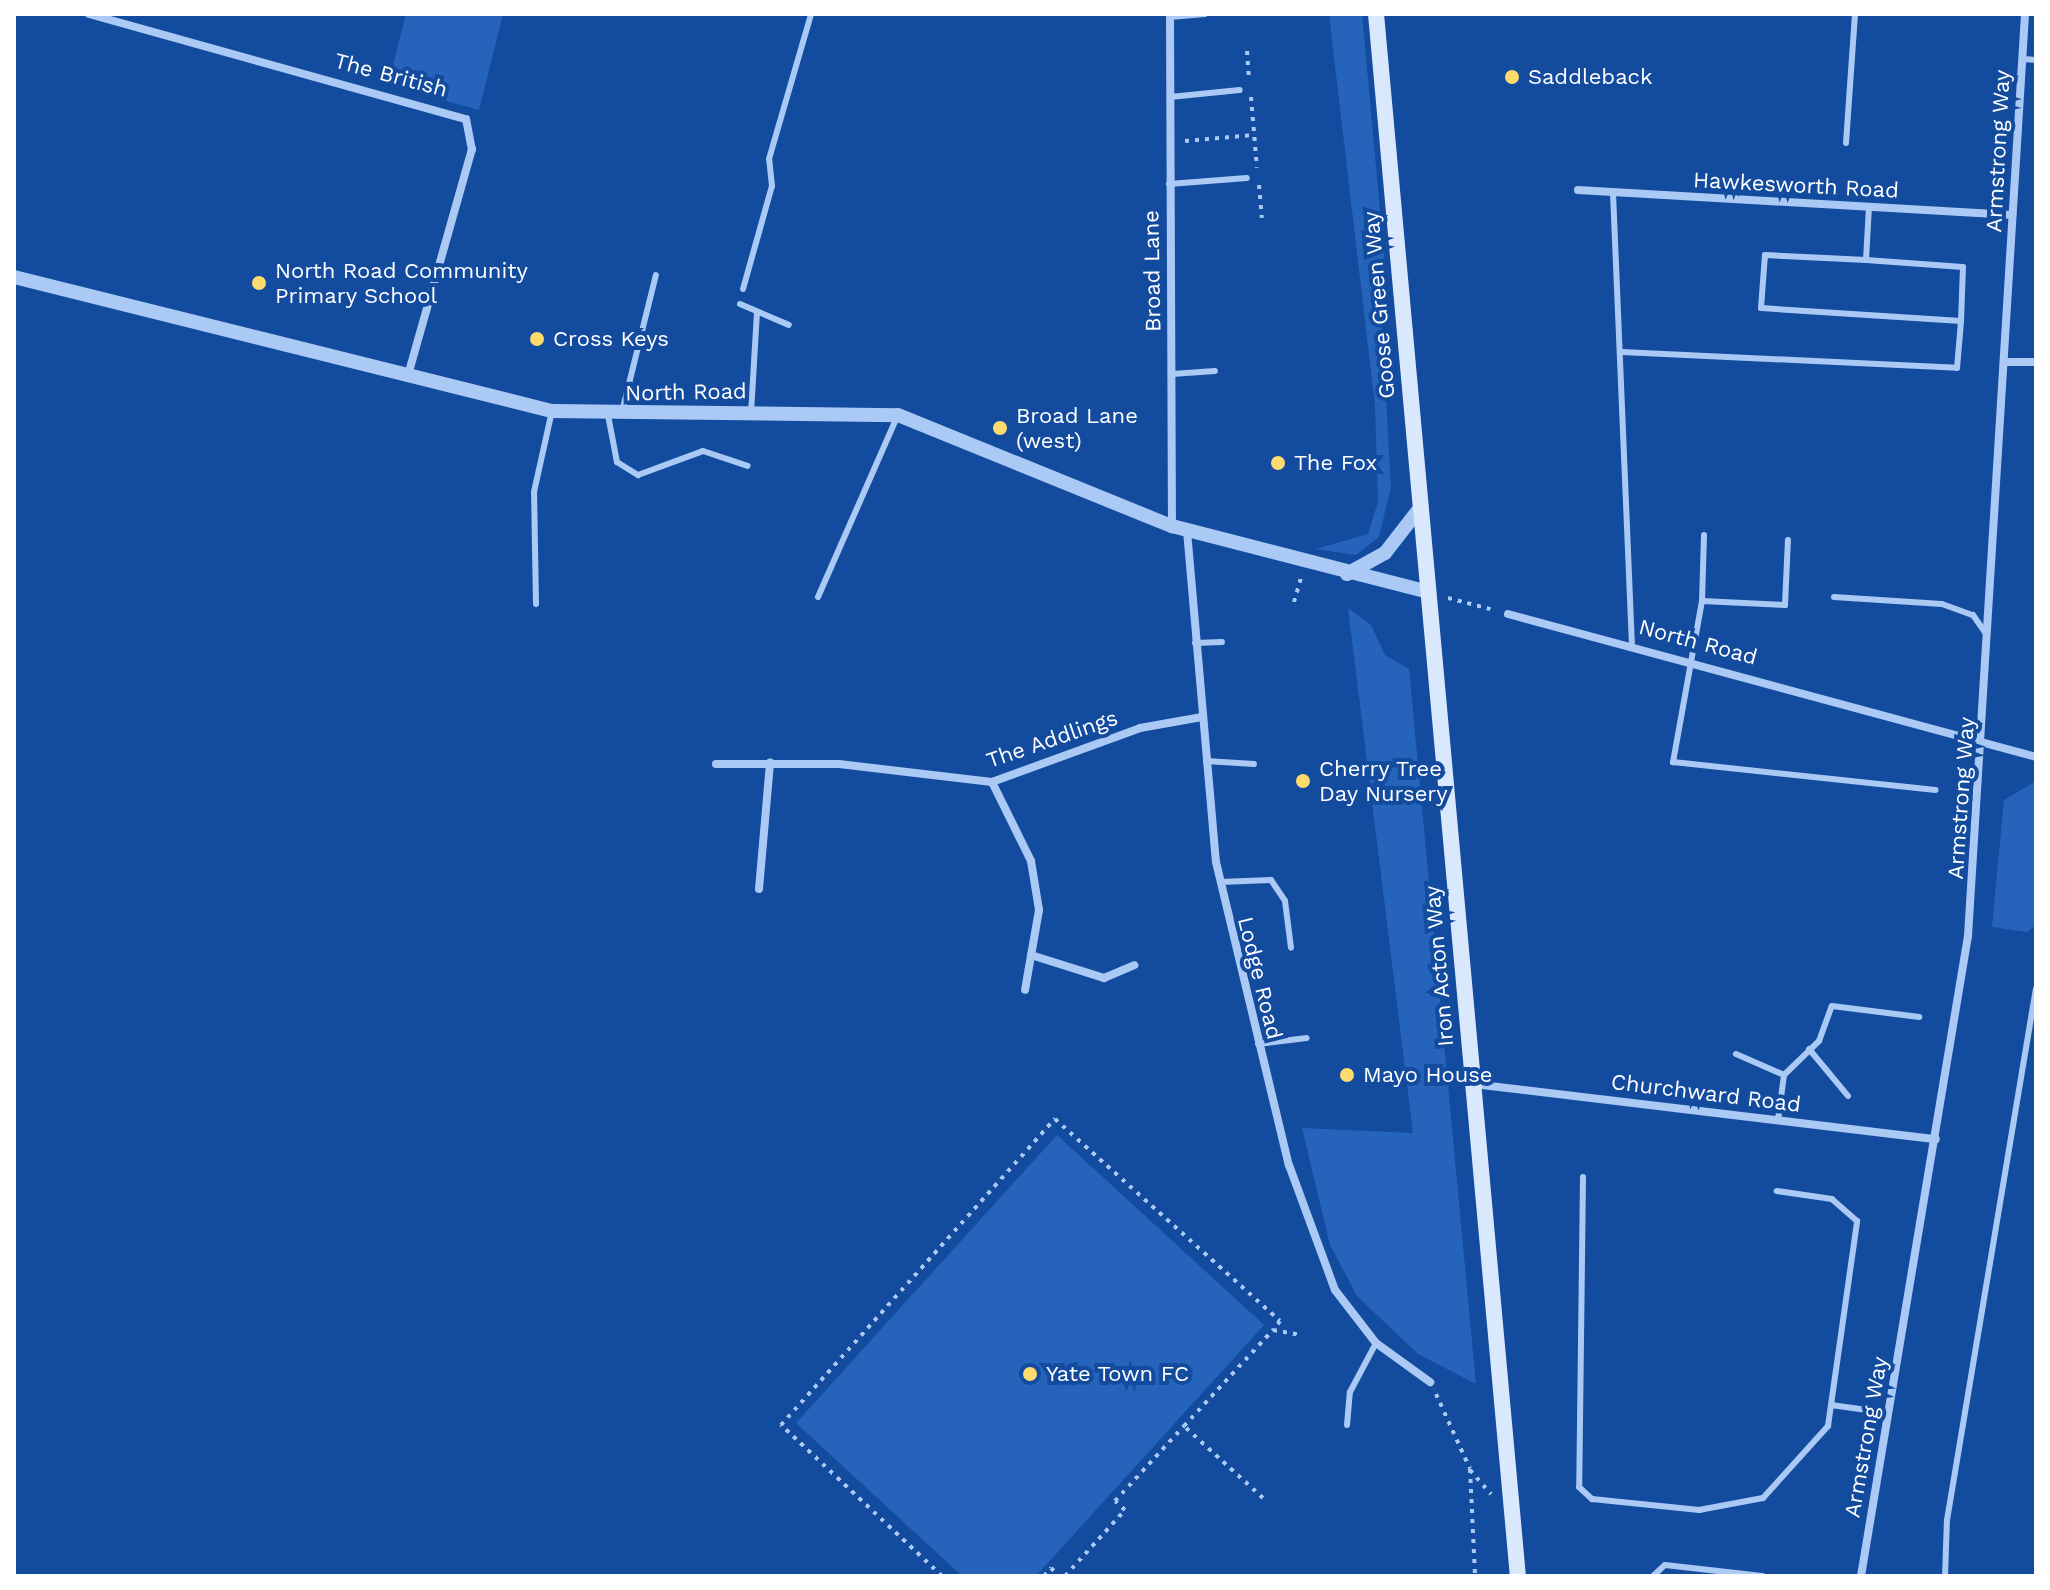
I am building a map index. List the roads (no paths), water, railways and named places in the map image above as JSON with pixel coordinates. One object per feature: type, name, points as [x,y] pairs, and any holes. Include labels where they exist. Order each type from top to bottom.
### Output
[{"type":"main road","name":"Goose Green Way","points":[[1376,14],[1425,591]]},
{"type":"main road","name":"Iron Acton Way","points":[[1425,591],[1518,1576]]},
{"type":"street","name":"The British","points":[[89,14],[466,119],[472,149],[407,379]]},
{"type":"street","name":"Armstrong Way","points":[[1861,1576],[1968,936],[1983,742],[2025,14]]},
{"type":"street","name":"Broad Lane","points":[[1170,15],[1172,526]]},
{"type":"street","name":"Hawkesworth Road","points":[[1578,190],[2012,215]]},
{"type":"street","name":"North Road","points":[[14,277],[407,379],[552,411],[614,415],[898,415],[1172,526],[1305,564],[1425,591]]},
{"type":"street","points":[[2005,362],[2036,362]]},
{"type":"street","points":[[1347,574],[1385,553],[1420,508]]},
{"type":"street","name":"Lodge Road","points":[[1187,531],[1206,761],[1220,882],[1258,1044],[1314,1245],[1335,1290],[1376,1343],[1430,1382]]},
{"type":"street","name":"North Road","points":[[1508,614],[2036,757]]},
{"type":"street","name":"The Addlings","points":[[716,764],[770,762],[992,782],[1140,728],[1202,717]]},
{"type":"street","points":[[759,889],[770,762]]},
{"type":"street","points":[[992,782],[1031,861],[1039,910],[1025,990]]},
{"type":"street","points":[[1031,955],[1104,978],[1134,965]]},
{"type":"street","name":"Churchward Road","points":[[1472,1083],[1936,1139]]},
{"type":"lane","points":[[743,289],[772,186],[769,159],[811,14]]},
{"type":"lane","points":[[1170,15],[1205,14]]},
{"type":"lane","points":[[1846,143],[1855,14]]},
{"type":"lane","points":[[2022,59],[2036,60]]},
{"type":"lane","points":[[1170,97],[1240,90]]},
{"type":"lane","points":[[1169,184],[1247,178]]},
{"type":"lane","points":[[1613,193],[1632,647]]},
{"type":"lane","points":[[1866,260],[1869,207]]},
{"type":"lane","points":[[1622,352],[1957,368],[1961,321],[1963,267],[1765,255],[1761,308],[1961,321]]},
{"type":"lane","points":[[656,275],[614,415],[617,462],[638,475],[691,452],[748,466]]},
{"type":"lane","points":[[740,304],[789,325]]},
{"type":"lane","points":[[751,413],[757,313]]},
{"type":"lane","points":[[1172,374],[1215,371]]},
{"type":"lane","points":[[536,604],[534,492],[552,411]]},
{"type":"lane","points":[[818,597],[898,415]]},
{"type":"lane","points":[[1704,535],[1702,601],[1687,661],[1673,762],[1936,790]]},
{"type":"lane","points":[[1702,601],[1785,605],[1788,540]]},
{"type":"lane","points":[[1834,597],[1942,604],[1973,615],[1989,638]]},
{"type":"lane","points":[[1195,643],[1222,642]]},
{"type":"lane","points":[[1206,761],[1254,764]]},
{"type":"lane","points":[[1220,882],[1271,880],[1281,888],[1291,948]]},
{"type":"lane","points":[[1945,1576],[1947,1520],[2036,988]]},
{"type":"lane","points":[[1778,1120],[1784,1075],[1809,1049],[1832,1006],[1919,1017]]},
{"type":"lane","points":[[1258,1044],[1307,1038]]},
{"type":"lane","points":[[1809,1049],[1848,1096]]},
{"type":"lane","points":[[1736,1054],[1784,1075]]},
{"type":"lane","points":[[1583,1177],[1579,1487],[1592,1499],[1699,1510],[1763,1498],[1828,1426],[1857,1221],[1832,1199],[1777,1191]]},
{"type":"lane","points":[[1347,1425],[1350,1392],[1376,1343]]},
{"type":"lane","points":[[1831,1405],[1888,1413]]},
{"type":"lane","points":[[1653,1576],[1665,1565],[1762,1576]]},
{"type":"place","name":"Saddleback","points":[[1512,77]]},
{"type":"place","name":"North Road Community Primary School","points":[[259,283]]},
{"type":"place","name":"Cross Keys","points":[[537,339]]},
{"type":"place","name":"Broad Lane (west)","points":[[1000,428]]},
{"type":"place","name":"The Fox","points":[[1278,463]]},
{"type":"place","name":"Cherry Tree Day Nursery","points":[[1303,781]]},
{"type":"place","name":"Mayo House","points":[[1347,1075]]},
{"type":"place","name":"Yate Town FC","points":[[1030,1374]]}]
